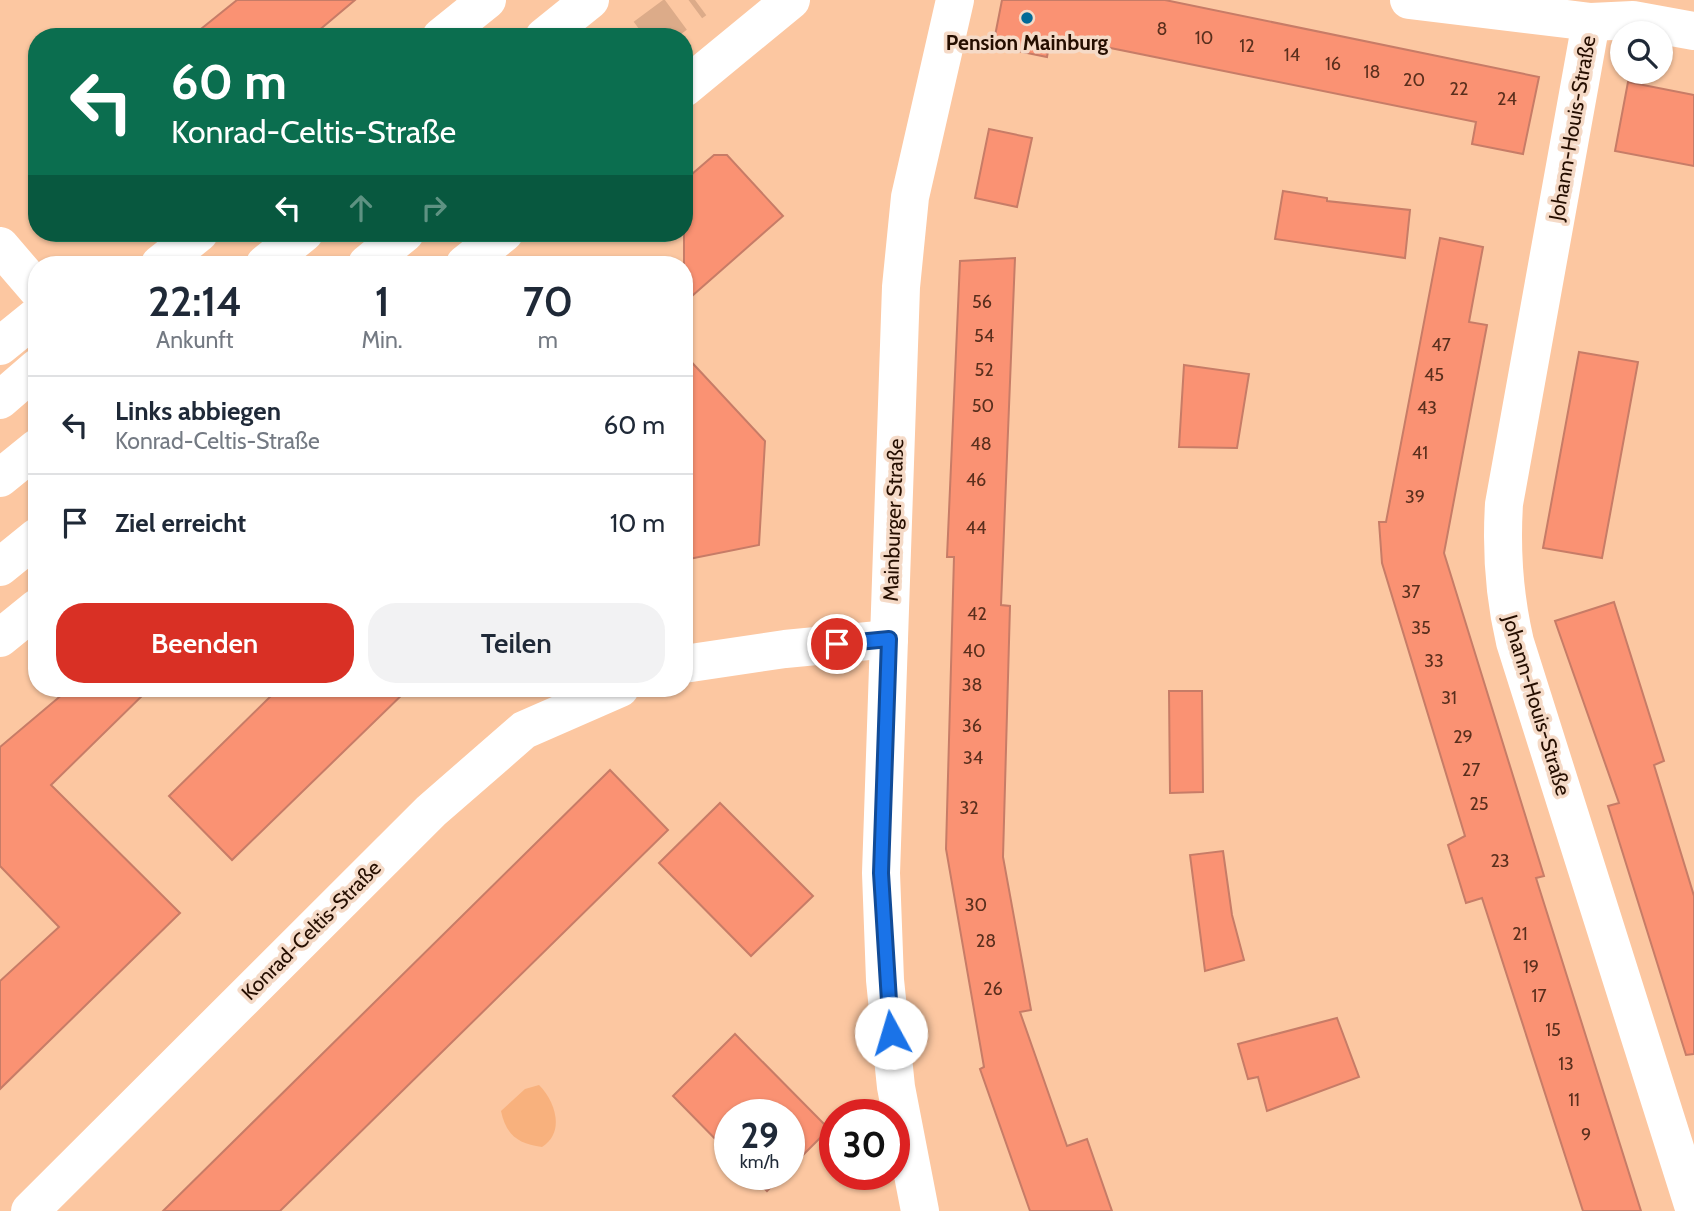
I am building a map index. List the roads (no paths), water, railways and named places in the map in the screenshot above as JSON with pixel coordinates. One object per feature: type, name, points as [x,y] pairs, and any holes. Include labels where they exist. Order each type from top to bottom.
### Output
[{"type":"main road","points":[[452,28],[486,0]]},
{"type":"main road","points":[[555,28],[590,0]]},
{"type":"main road","points":[[693,81],[791,0]]},
{"type":"main road","name":"Mainburger Straße","points":[[920,1211],[896,1087],[885,980],[881,873],[901,288],[909,210],[955,0]]},
{"type":"main road","points":[[1409,0],[1591,22],[1633,20],[1694,31]]},
{"type":"main road","name":"Johann-Houis-Straße","points":[[1591,22],[1504,505],[1501,554],[1504,597],[1515,642],[1694,1208]]},
{"type":"main road","points":[[170,256],[188,242]]},
{"type":"main road","points":[[275,256],[293,242]]},
{"type":"main road","points":[[377,256],[394,242]]},
{"type":"main road","points":[[475,256],[493,242]]},
{"type":"main road","points":[[0,246],[28,279]]},
{"type":"main road","points":[[0,346],[28,323]]},
{"type":"main road","points":[[0,400],[28,376]]},
{"type":"main road","points":[[0,478],[28,455]]},
{"type":"main road","points":[[0,567],[28,544]]},
{"type":"main road","points":[[0,638],[28,615]]},
{"type":"main road","points":[[693,663],[785,649],[889,639]]},
{"type":"main road","name":"Konrad-Celtis-Straße","points":[[30,1211],[431,811],[491,756],[524,730],[599,697]]},
{"type":"tunnel","points":[[657,28],[695,0]]},
{"type":"place","name":"Pension Mainburg","points":[[1027,18]]}]
